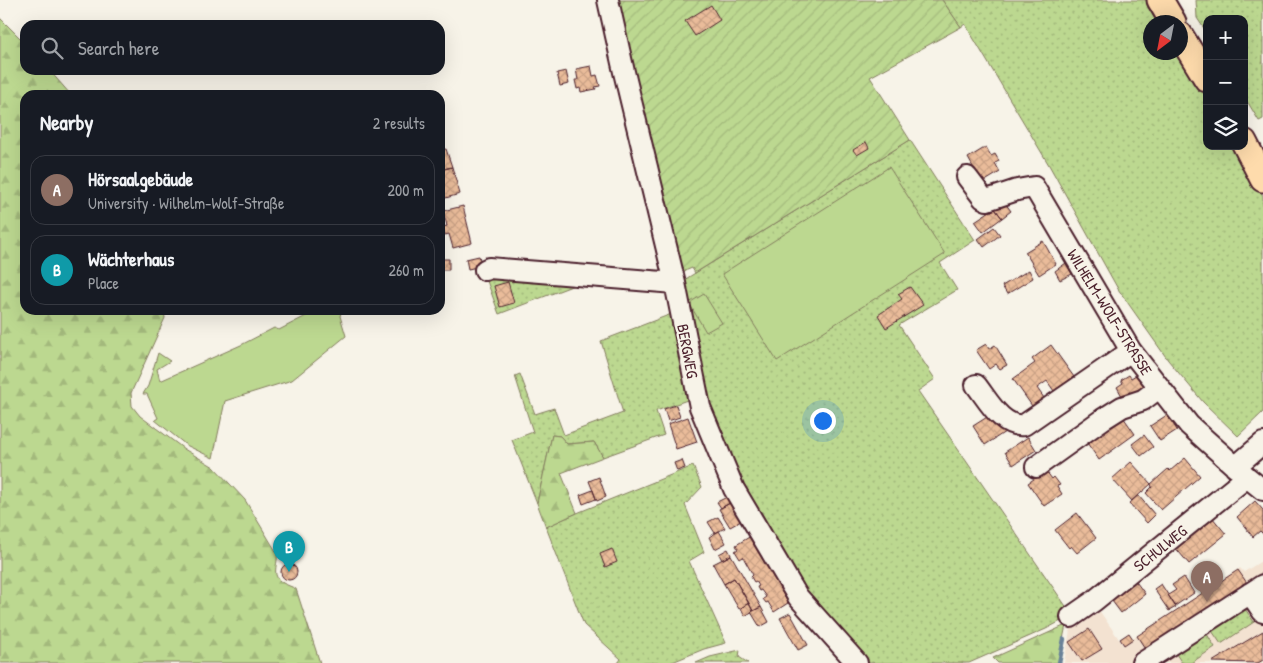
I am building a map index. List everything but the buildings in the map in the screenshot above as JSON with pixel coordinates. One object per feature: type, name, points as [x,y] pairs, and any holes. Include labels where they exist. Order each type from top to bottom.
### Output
[{"type":"main road","points":[[1160,0],[1169,15]]},
{"type":"main road","points":[[1188,48],[1203,72]]},
{"type":"main road","points":[[1248,150],[1263,179]]},
{"type":"street","name":"BERGWEG","points":[[608,0],[675,283],[700,407],[734,489],[798,597],[857,663]]},
{"type":"street","name":"WILHELM-WOLF-STRASSE","points":[[967,177],[983,198],[987,200],[1017,190],[1034,187],[1131,351],[1189,425],[1263,490]]},
{"type":"street","points":[[485,270],[489,268],[675,283]]},
{"type":"street","points":[[976,385],[1000,415],[1016,426],[1024,424],[1131,351]]},
{"type":"street","points":[[1036,467],[1103,419],[1122,407],[1143,400],[1160,388]]},
{"type":"street","name":"SCHULWEG","points":[[1071,617],[1094,601],[1241,472],[1263,443]]},
{"type":"street","points":[[1153,660],[1256,589],[1263,612]]},
{"type":"shaded area","points":[[1263,560],[1263,663],[1064,663],[1071,625],[1094,603],[1123,645],[1240,568],[1244,572]]},
{"type":"green space","points":[[616,0],[942,0],[961,27],[870,77],[910,140],[695,273],[692,268],[680,273]]},
{"type":"green space","points":[[942,0],[1152,0],[1161,15],[1143,15],[1143,60],[1188,60],[1203,86],[1203,150],[1239,150],[1263,196],[1263,412],[1238,436],[1203,402],[1168,360],[1118,289],[1049,165],[965,24],[961,27]]},
{"type":"green space","points":[[1196,0],[1263,0],[1263,119],[1259,121],[1248,103],[1248,15],[1203,15],[1203,27],[1197,18]]},
{"type":"green space","points":[[0,18],[20,38],[20,75],[53,75],[67,90],[20,90],[20,315],[165,315],[165,318],[131,393],[132,406],[140,416],[184,449],[214,467],[245,500],[277,553],[277,578],[296,589],[320,663],[0,663]]},
{"type":"green space","points":[[910,140],[975,240],[940,263],[957,290],[899,325],[935,379],[918,391],[1072,615],[1046,629],[969,663],[868,663],[843,636],[840,638],[759,522],[706,398],[684,280]]},
{"type":"green space","points":[[889,167],[945,254],[777,361],[722,274]]},
{"type":"green space","points":[[491,273],[668,285],[669,288],[577,284],[499,314],[487,281]]},
{"type":"green space","points":[[704,294],[722,323],[706,332],[689,303]]},
{"type":"green space","points":[[672,304],[693,398],[656,411],[664,435],[603,457],[594,442],[567,444],[560,436],[552,435],[537,503],[512,440],[533,432],[515,376],[520,374],[535,414],[554,408],[564,435],[623,413],[601,341],[674,313]]},
{"type":"green space","points":[[308,315],[340,315],[346,336],[292,380],[225,401],[213,458],[186,445],[155,420],[158,418],[147,394],[143,394],[148,386],[158,353],[170,361],[157,369],[160,381],[241,345],[274,328],[279,330]]},
{"type":"green space","points":[[552,435],[560,436],[567,444],[594,442],[603,457],[561,473],[577,513],[546,527],[537,503]]},
{"type":"green space","points":[[693,466],[702,487],[685,505],[704,552],[689,561],[726,643],[704,649],[670,663],[618,663],[621,659],[584,625],[546,527]]},
{"type":"green space","points":[[1243,606],[1254,622],[1221,644],[1210,628]]},
{"type":"green space","points":[[1066,625],[1058,663],[998,663],[993,658]]},
{"type":"green space","points":[[1205,631],[1215,647],[1191,663],[1182,663],[1174,651]]},
{"type":"green space","points":[[740,650],[739,657],[748,663],[696,663],[710,657]]},
{"type":"waterway","points":[[1059,663],[1064,639]]},
{"type":"place","name":"Wächterhaus","points":[[289,572]]},
{"type":"place","name":"Hörsaalgebäude","points":[[1207,602]]}]
